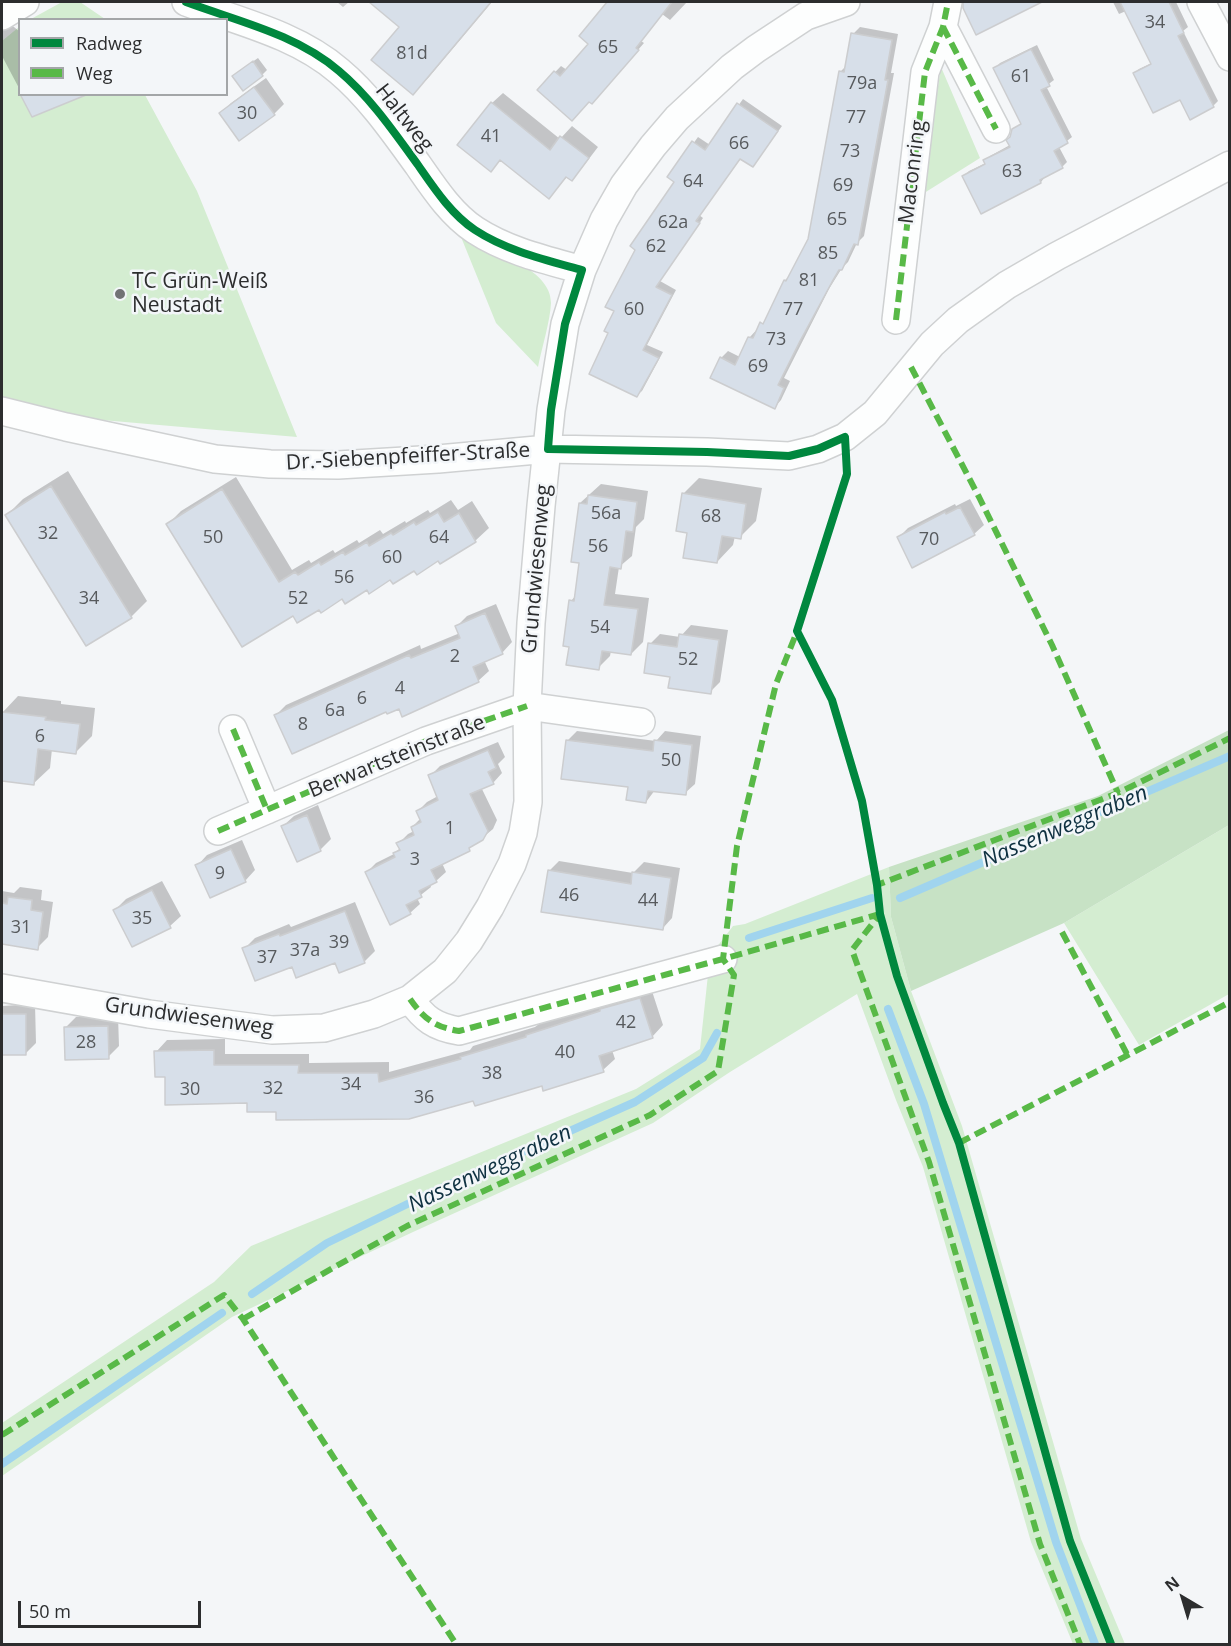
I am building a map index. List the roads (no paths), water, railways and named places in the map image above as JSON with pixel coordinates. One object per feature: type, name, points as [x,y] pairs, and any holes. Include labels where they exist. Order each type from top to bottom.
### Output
[{"type":"street","points":[[2,16],[25,2]]},
{"type":"street","name":"Haltweg","points":[[186,2],[279,36],[312,51],[339,71],[367,98],[436,191],[458,216],[474,229],[525,254],[582,270]]},
{"type":"street","points":[[801,9],[846,2]]},
{"type":"street","points":[[1202,2],[1230,57]]},
{"type":"street","name":"Grundwiesenweg","points":[[2,988],[149,1014],[272,1030],[324,1028],[374,1014],[410,999],[445,971],[469,941],[490,907],[512,864],[523,833],[528,802],[527,706],[531,623],[551,410],[565,324],[582,270],[604,220],[624,185],[652,146],[732,67],[801,9]]},
{"type":"street","name":"Maconring","points":[[945,14],[996,129]]},
{"type":"street","name":"Maconring","points":[[896,320],[925,72],[945,14]]},
{"type":"street","name":"Dr.-Siebenpfeiffer-Straße","points":[[2,411],[216,459],[270,464],[338,465],[427,460],[548,448],[789,456],[818,449],[845,436],[875,413],[932,344],[958,320],[1007,285],[1057,256],[1230,165]]},
{"type":"street","points":[[527,706],[641,723]]},
{"type":"street","name":"Berwartsteinstraße","points":[[218,831],[426,741],[527,706]]},
{"type":"street","points":[[233,729],[267,810]]},
{"type":"street","points":[[410,999],[421,1015],[445,1029],[459,1031],[723,959]]},
{"type":"waterway","name":"Nassenweggraben","points":[[900,898],[1230,756]]},
{"type":"waterway","name":"Nassenweggraben","points":[[749,938],[872,898]]},
{"type":"waterway","points":[[888,1009],[924,1104],[1056,1542],[1095,1644]]},
{"type":"waterway","name":"Nassenweggraben","points":[[252,1294],[327,1243],[426,1195],[635,1102],[703,1058],[717,1033]]},
{"type":"waterway","name":"Nassenweggraben","points":[[2,1464],[222,1313]]},
{"type":"place","name":"TC Grün-Weiß Neustadt","points":[[120,294]]}]
